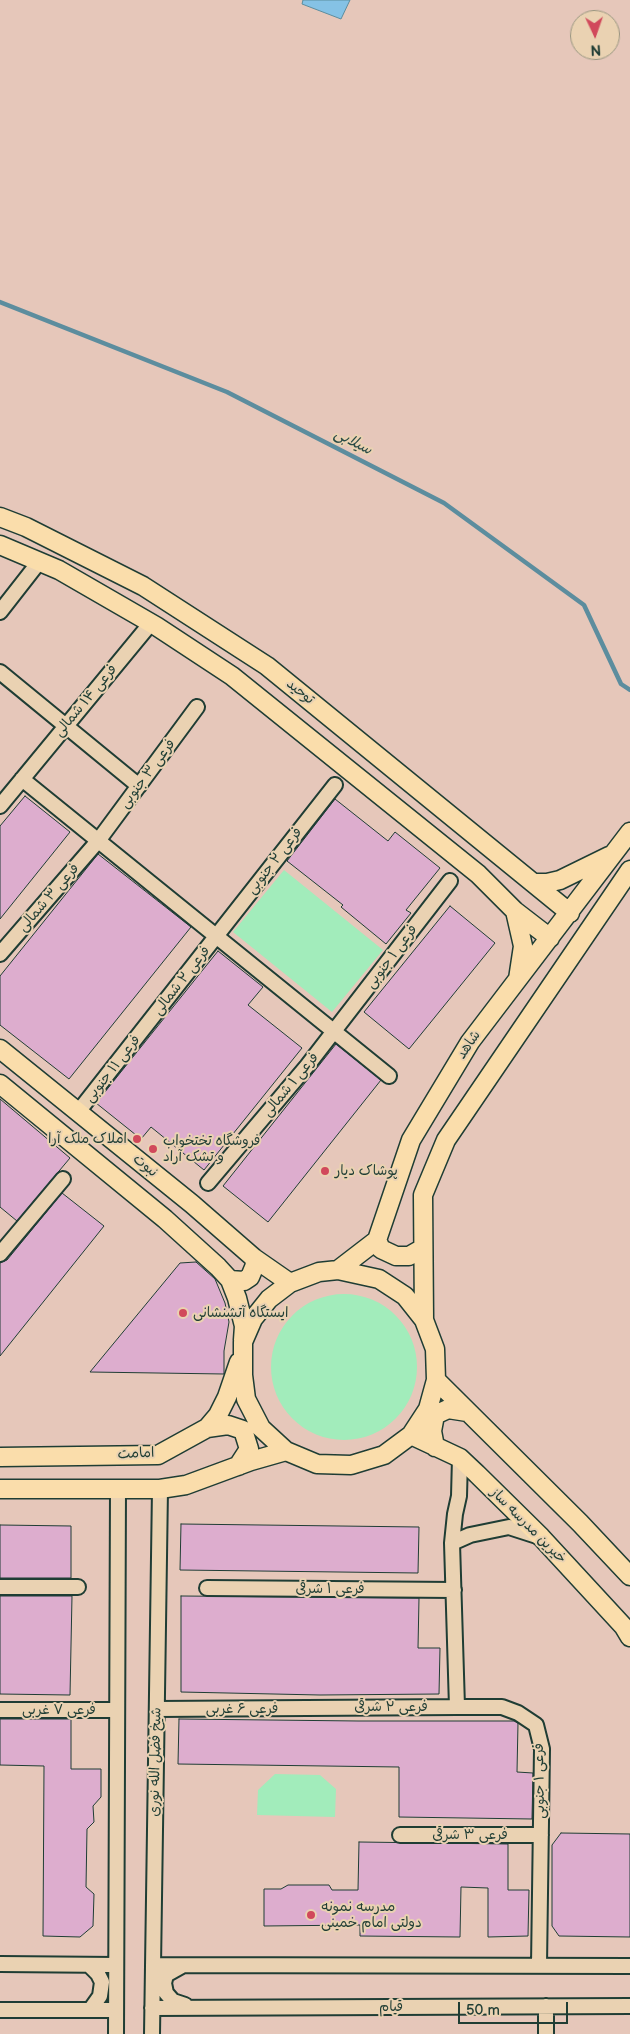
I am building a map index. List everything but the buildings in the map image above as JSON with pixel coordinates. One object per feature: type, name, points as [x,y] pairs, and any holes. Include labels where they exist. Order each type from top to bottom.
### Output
[{"type":"main road","name":"توحید","points":[[0,517],[26,527],[143,586],[267,666],[570,913]]},
{"type":"main road","points":[[0,545],[59,570],[151,623],[232,676],[478,874],[515,910],[550,938]]},
{"type":"main road","name":"شاهد","points":[[377,1240],[411,1140],[470,1042],[630,832]]},
{"type":"main road","points":[[534,883],[560,880],[614,853]]},
{"type":"main road","points":[[424,1320],[423,1195],[446,1140],[630,870]]},
{"type":"main road","points":[[515,910],[523,946],[518,980]]},
{"type":"main road","name":"نبوت","points":[[0,1049],[192,1204],[254,1258],[290,1283]]},
{"type":"main road","name":"نبوت","points":[[0,1084],[165,1219],[230,1280],[244,1326],[243,1376],[246,1399],[260,1428],[286,1451],[317,1464],[351,1465],[384,1455],[411,1435]]},
{"type":"main road","points":[[338,1270],[377,1240],[382,1249],[396,1256],[409,1256],[423,1248]]},
{"type":"main road","points":[[230,1280],[244,1281],[250,1277],[256,1265],[254,1258]]},
{"type":"main road","points":[[338,1270],[379,1279],[405,1296],[424,1320],[435,1349],[436,1380],[428,1409],[411,1435]]},
{"type":"main road","name":"امامت","points":[[0,1457],[158,1455],[207,1428],[218,1415],[227,1397],[253,1319],[269,1299],[290,1283],[319,1272],[338,1270]]},
{"type":"main road","points":[[436,1380],[580,1522],[630,1576]]},
{"type":"main road","points":[[435,1447],[432,1431],[435,1415],[448,1409],[468,1412]]},
{"type":"main road","points":[[207,1428],[228,1425],[243,1430],[249,1449],[238,1466]]},
{"type":"main road","name":"خیرین مدرسه ساز","points":[[411,1435],[460,1458],[541,1537],[630,1636]]},
{"type":"main road","points":[[0,1489],[160,1489],[186,1485],[286,1451]]},
{"type":"street","points":[[0,612],[39,562]]},
{"type":"street","name":"فرعی ۱۴ شمالی","points":[[0,806],[151,623]]},
{"type":"street","points":[[0,672],[139,786]]},
{"type":"street","name":"فرعی ۳ جنوبی","points":[[98,841],[198,708]]},
{"type":"street","points":[[22,779],[389,1076]]},
{"type":"street","name":"فرعی ۲ جنوبی","points":[[217,937],[335,785]]},
{"type":"street","name":"فرعی ۳ شمالی","points":[[0,954],[98,841]]},
{"type":"street","name":"فرعی ۱ جنوبی","points":[[334,1032],[450,881]]},
{"type":"street","name":"فرعی ۲ شمالی","points":[[148,1025],[217,937]]},
{"type":"street","name":"فرعی ۱۱ جنوبی","points":[[78,1112],[148,1025]]},
{"type":"street","name":"فرعی ۱ شمالی","points":[[208,1183],[334,1032]]},
{"type":"street","points":[[0,1254],[63,1179]]},
{"type":"street","points":[[457,1707],[452,1544],[459,1496],[460,1458]]},
{"type":"street","points":[[116,2034],[118,1489]]},
{"type":"street","name":"شیخ فضل الله نوری","points":[[152,2034],[160,1489]]},
{"type":"street","points":[[452,1544],[470,1535],[509,1527],[541,1537]]},
{"type":"street","points":[[0,1588],[78,1587]]},
{"type":"street","name":"فرعی ۱ شرقی","points":[[207,1588],[454,1590]]},
{"type":"street","name":"فرعی ۱ جنوبی","points":[[457,1707],[502,1707],[518,1713],[536,1725],[542,1749],[539,1965]]},
{"type":"street","name":"فرعی ۲ شرقی","points":[[326,1708],[457,1707]]},
{"type":"street","name":"فرعی ۶ غربی","points":[[157,1709],[326,1708]]},
{"type":"street","name":"فرعی ۷ غربی","points":[[0,1710],[117,1710]]},
{"type":"street","name":"فرعی ۳ شرقی","points":[[400,1835],[541,1835]]},
{"type":"street","points":[[0,1964],[116,1965]]},
{"type":"street","points":[[89,1965],[98,1974],[102,1982],[100,1996],[90,2010]]},
{"type":"street","points":[[154,1965],[630,1966]]},
{"type":"street","points":[[183,1965],[166,1974],[164,1983],[166,1993],[173,2001],[188,2006]]},
{"type":"street","name":"قیام","points":[[152,2008],[188,2006],[630,2006]]},
{"type":"street","points":[[546,2006],[546,2034]]},
{"type":"street","points":[[0,2010],[116,2010]]},
{"type":"green space","points":[[284,870],[383,950],[332,1012],[233,932]]},
{"type":"green space","points":[[344,1294],[372,1299],[396,1315],[412,1339],[417,1367],[412,1395],[396,1419],[372,1435],[344,1440],[316,1435],[292,1419],[276,1395],[271,1367],[276,1339],[292,1315],[316,1299]]},
{"type":"green space","points":[[275,1774],[320,1775],[336,1789],[335,1817],[257,1815],[258,1790]]},
{"type":"water","points":[[303,0],[350,0],[341,19],[302,4]]},
{"type":"waterway","name":"سیلابی","points":[[0,302],[227,392],[444,503],[584,605],[621,684],[630,690]]},
{"type":"place","name":"املاک ملک آرا","points":[[137,1139]]},
{"type":"place","name":"فروشگاه تختخواب و تشک آراد","points":[[153,1149]]},
{"type":"place","name":"پوشاک دیار","points":[[325,1171]]},
{"type":"place","name":"ایستگاه آتشنشانی","points":[[183,1313]]},
{"type":"place","name":"مدرسه نمونه دولتی امام خمینی","points":[[311,1915]]}]
